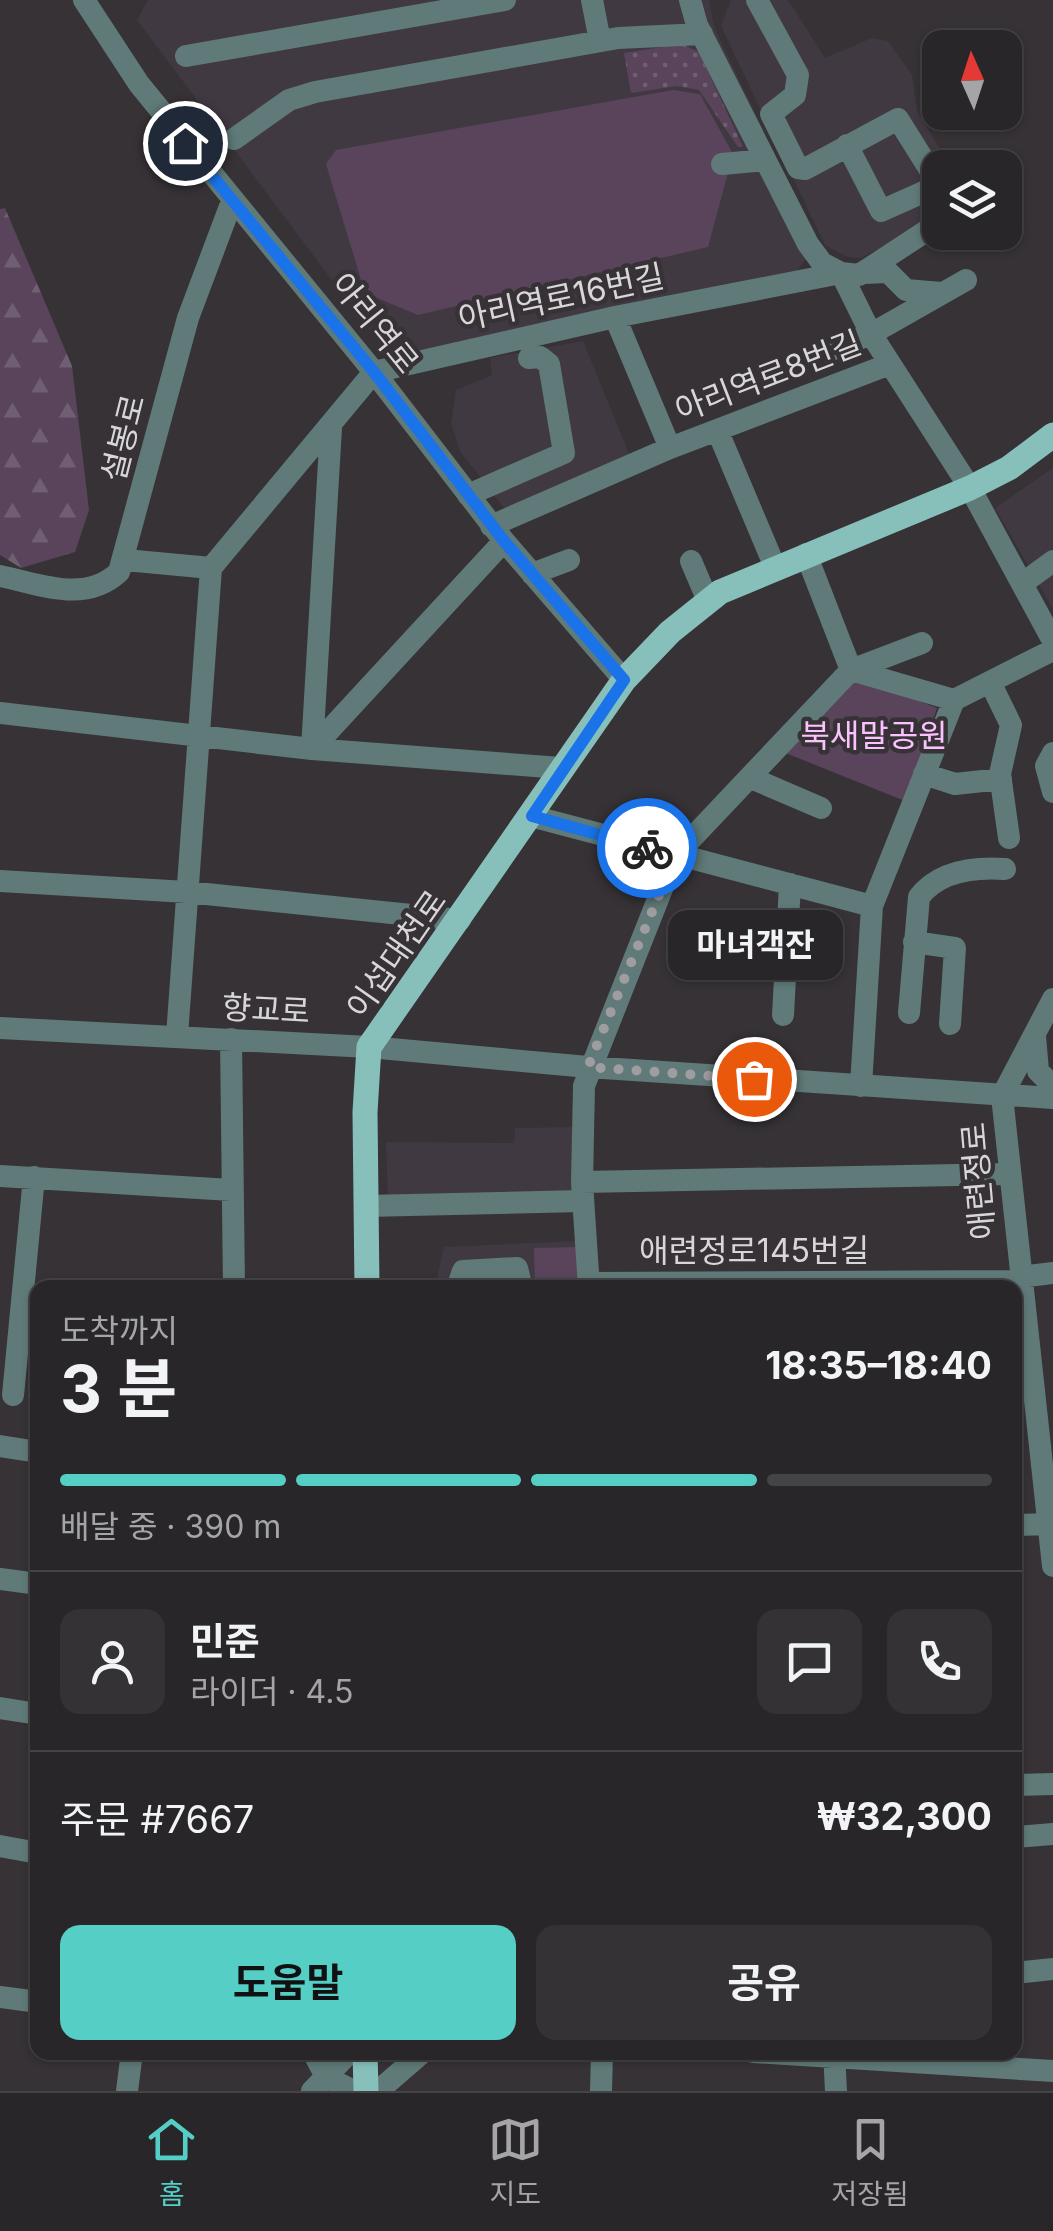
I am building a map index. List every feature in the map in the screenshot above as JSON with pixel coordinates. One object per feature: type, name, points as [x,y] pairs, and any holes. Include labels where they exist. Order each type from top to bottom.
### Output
[{"type":"main road","name":"이섭대천로","points":[[367,1280],[370,1047],[624,680],[708,601],[775,567],[970,488],[1008,468],[1053,434]]},
{"type":"main road","points":[[365,2060],[366,2091]]},
{"type":"street","name":"아리역로","points":[[84,0],[139,84],[374,372],[497,534],[624,680]]},
{"type":"street","points":[[186,56],[505,0]]},
{"type":"street","points":[[592,0],[600,42]]},
{"type":"street","points":[[690,0],[702,34],[765,160],[808,244],[822,263],[852,273],[888,272],[906,290],[943,293]]},
{"type":"street","points":[[757,0],[798,74],[795,95],[771,114],[798,168],[805,169],[890,120],[901,120],[922,155]]},
{"type":"street","points":[[234,139],[289,100],[306,94],[600,42],[702,34]]},
{"type":"street","points":[[847,145],[881,211],[922,193]]},
{"type":"street","points":[[722,164],[765,160]]},
{"type":"street","name":"설봉로","points":[[125,560],[188,318],[232,201]]},
{"type":"street","name":"아리역로16번길","points":[[374,372],[615,318],[852,273],[922,232]]},
{"type":"street","points":[[852,273],[871,334],[970,488],[1053,640]]},
{"type":"street","points":[[831,350],[871,334],[966,280]]},
{"type":"street","name":"아리역로8번길","points":[[615,318],[670,448]]},
{"type":"street","points":[[468,495],[564,453],[549,364],[540,356],[528,358]]},
{"type":"street","name":"아리역로8번길","points":[[497,534],[670,448],[890,364]]},
{"type":"street","points":[[176,1036],[211,568],[332,428],[374,372]]},
{"type":"street","points":[[312,749],[332,428]]},
{"type":"street","points":[[721,440],[775,567]]},
{"type":"street","points":[[312,749],[497,534]]},
{"type":"street","points":[[806,554],[851,670]]},
{"type":"street","points":[[0,576],[74,591],[94,590],[119,572],[125,560],[211,568]]},
{"type":"street","points":[[532,574],[569,560]]},
{"type":"street","points":[[691,561],[708,601]]},
{"type":"street","points":[[1023,583],[1053,561]]},
{"type":"street","points":[[588,1280],[582,1191],[588,1067],[675,856],[851,670],[922,643]]},
{"type":"street","points":[[861,1086],[871,916],[954,700],[1053,650]]},
{"type":"street","points":[[851,670],[954,700]]},
{"type":"street","points":[[990,682],[1011,725],[1000,779],[1009,838]]},
{"type":"street","points":[[0,713],[198,738],[562,768]]},
{"type":"street","points":[[1053,753],[1046,766],[1053,792]]},
{"type":"street","points":[[924,774],[955,784],[1000,779]]},
{"type":"street","points":[[750,778],[821,808]]},
{"type":"street","points":[[532,816],[790,884],[915,935],[955,948],[950,1014],[909,1007],[915,935],[917,903],[928,887],[971,868],[1005,869]]},
{"type":"street","points":[[0,881],[186,892],[460,920]]},
{"type":"street","points":[[783,1015],[790,884]]},
{"type":"street","name":"애련정로","points":[[1020,1279],[1002,1096],[1053,999]]},
{"type":"street","name":"향교로","points":[[0,1028],[370,1047],[588,1067],[1053,1098]]},
{"type":"street","points":[[1035,1030],[1037,1066],[1053,1086]]},
{"type":"street","points":[[231,1040],[234,1280]]},
{"type":"street","points":[[366,1206],[582,1191],[1010,1174]]},
{"type":"street","points":[[0,1176],[231,1190]]},
{"type":"street","points":[[14,1394],[29,1303],[34,1177]]},
{"type":"street","points":[[460,1280],[463,1271],[518,1268],[520,1280]]},
{"type":"street","name":"애련정로145번길","points":[[1000,1280],[1053,1273]]},
{"type":"street","name":"애련정로","points":[[1022,1329],[1026,1428],[1051,1524],[1053,1566]]},
{"type":"street","points":[[0,1446],[30,1451]]},
{"type":"street","points":[[1022,1525],[1051,1524]]},
{"type":"street","points":[[0,1579],[30,1583]]},
{"type":"street","points":[[0,1708],[30,1713]]},
{"type":"street","points":[[1022,1786],[1053,1784]]},
{"type":"street","points":[[1022,1836],[1053,1834]]},
{"type":"street","points":[[0,1846],[30,1852]]},
{"type":"street","points":[[1022,1972],[1053,1969]]},
{"type":"street","points":[[0,1983],[30,1987]]},
{"type":"street","points":[[0,1997],[30,2001]]},
{"type":"street","points":[[1022,2057],[1053,2057]]},
{"type":"street","points":[[127,2091],[131,2060]]},
{"type":"street","points":[[319,2084],[342,2060]]},
{"type":"street","points":[[378,2091],[414,2060]]},
{"type":"street","points":[[600,2091],[602,2060]]},
{"type":"street","points":[[834,2060],[836,2091]]},
{"type":"street","points":[[993,2060],[1053,2071]]},
{"type":"street","points":[[319,2084],[354,2091]]},
{"type":"shaded area","points":[[148,0],[709,0],[714,27],[818,244],[795,273],[411,352],[370,331],[137,20]]},
{"type":"shaded area","points":[[731,0],[788,0],[825,58],[872,38],[888,41],[912,75],[922,130],[929,130],[941,150],[922,150],[922,226],[861,258],[848,257],[825,245],[721,26]]},
{"type":"shaded area","points":[[583,341],[632,461],[507,512],[460,451],[451,423],[456,390],[492,375],[490,358]]},
{"type":"shaded area","points":[[1053,468],[1053,609],[995,508]]},
{"type":"shaded area","points":[[577,1127],[578,1198],[388,1201],[386,1142],[514,1143],[515,1128]]},
{"type":"shaded area","points":[[577,1241],[579,1280],[437,1280],[444,1247]]},
{"type":"green space","points":[[681,44],[699,52],[743,147],[738,147],[699,90],[677,86],[631,93],[624,53]]},
{"type":"green space","points":[[673,90],[700,94],[733,154],[708,247],[418,315],[365,293],[326,164],[336,150]]},
{"type":"green space","points":[[5,208],[72,366],[89,510],[75,552],[21,568],[0,555],[0,209]]},
{"type":"green space","name":"북새말공원","points":[[852,675],[937,708],[905,801],[783,752]]},
{"type":"green space","points":[[578,1247],[580,1280],[535,1280],[534,1248]]},
{"type":"way so far","points":[[647,848],[675,856],[588,1067],[754,1079]]},
{"type":"place","name":"마녀객잔","points":[[754,1079]]},
{"type":"route","points":[[185,143],[374,372],[504,541],[624,680],[532,816],[647,848]]}]
